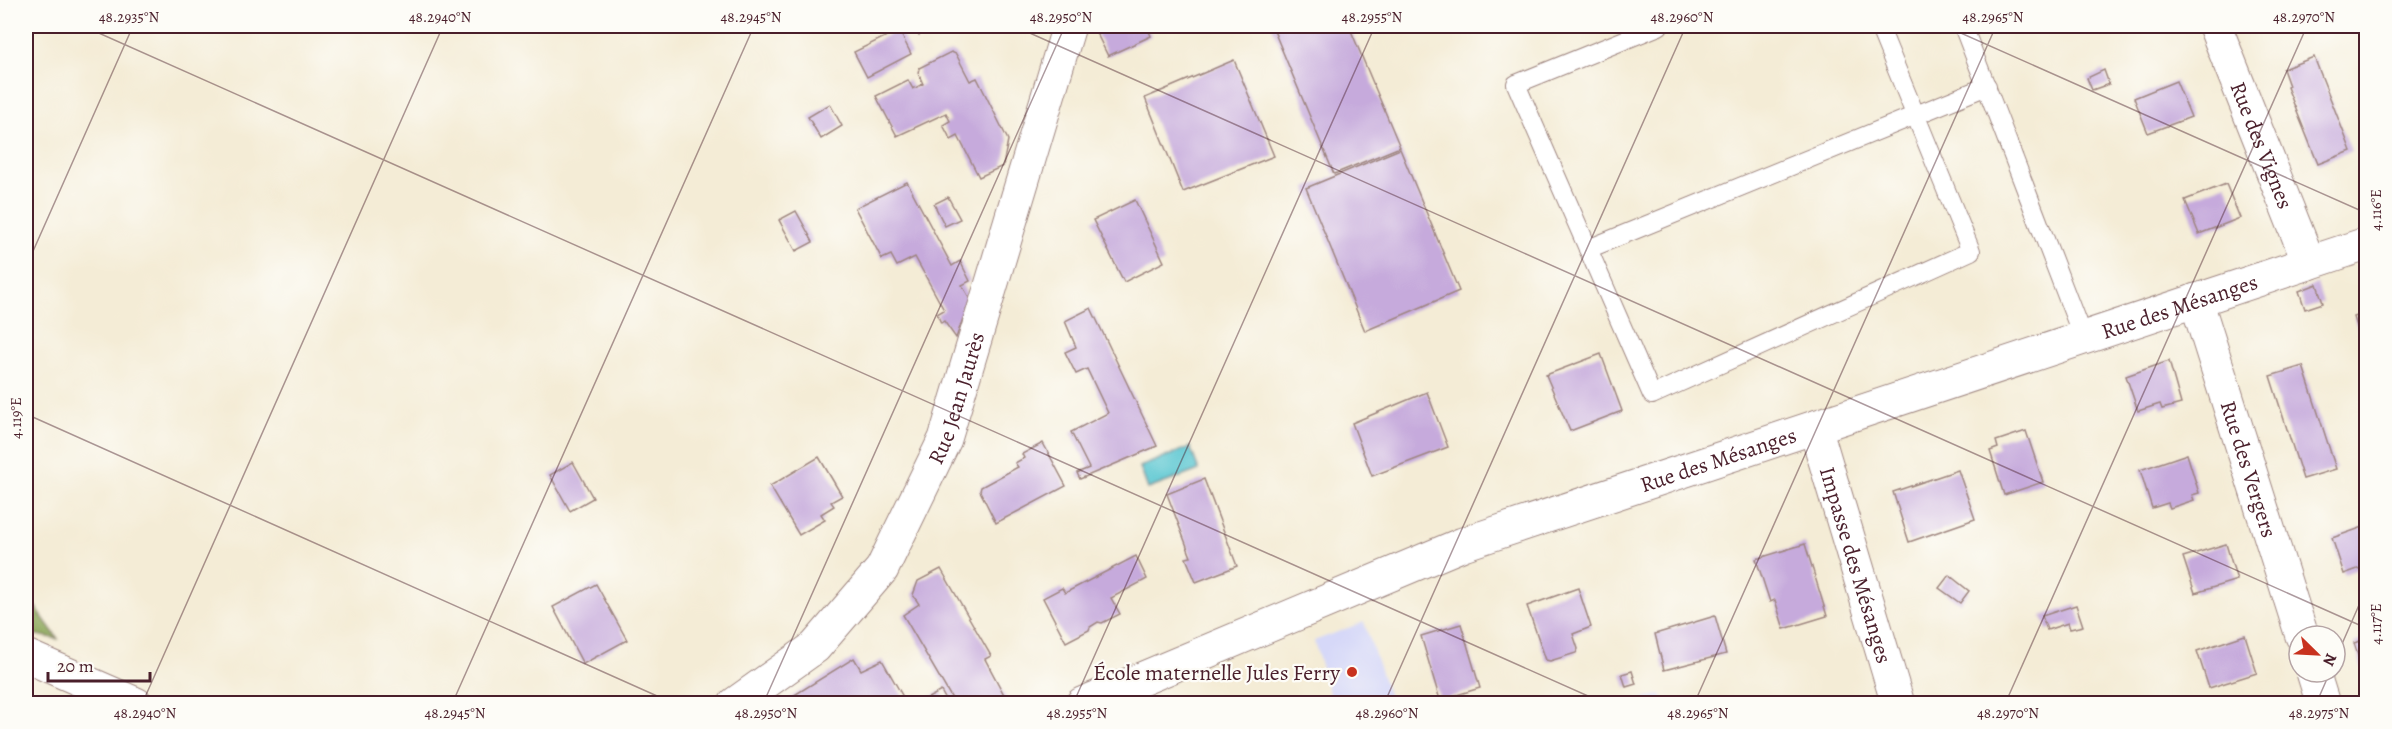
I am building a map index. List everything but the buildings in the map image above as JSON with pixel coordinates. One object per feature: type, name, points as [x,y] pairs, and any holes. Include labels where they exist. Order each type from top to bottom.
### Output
[{"type":"street","name":"Rue Jean Jaurès","points":[[735,704],[815,647],[882,569],[945,439],[1069,26]]},
{"type":"street","name":"Rue des Vignes","points":[[2221,27],[2309,263]]},
{"type":"street","name":"Rue des Mésanges","points":[[1082,704],[1463,544],[2367,244]]},
{"type":"street","name":"Rue des Vergers","points":[[2196,300],[2298,624]]},
{"type":"street","name":"Impasse des Mésanges","points":[[1815,427],[1898,704]]},
{"type":"street","points":[[26,656],[136,704]]},
{"type":"street","points":[[2317,684],[2323,704]]},
{"type":"lane","points":[[1659,26],[1516,84],[1652,395],[1971,251],[1879,26]]},
{"type":"lane","points":[[1963,26],[2083,338]]},
{"type":"lane","points":[[1588,249],[1987,86]]},
{"type":"shaded area","name":"École maternelle Jules Ferry","points":[[1364,622],[1391,703],[1332,703],[1314,641]]},
{"type":"shaded area","points":[[1661,694],[1664,703],[1628,703]]},
{"type":"green space","points":[[26,594],[58,639],[26,633]]},
{"type":"water","points":[[1190,447],[1199,470],[1148,489],[1140,467]]},
{"type":"place","name":"École maternelle Jules Ferry","points":[[1352,672]]}]
